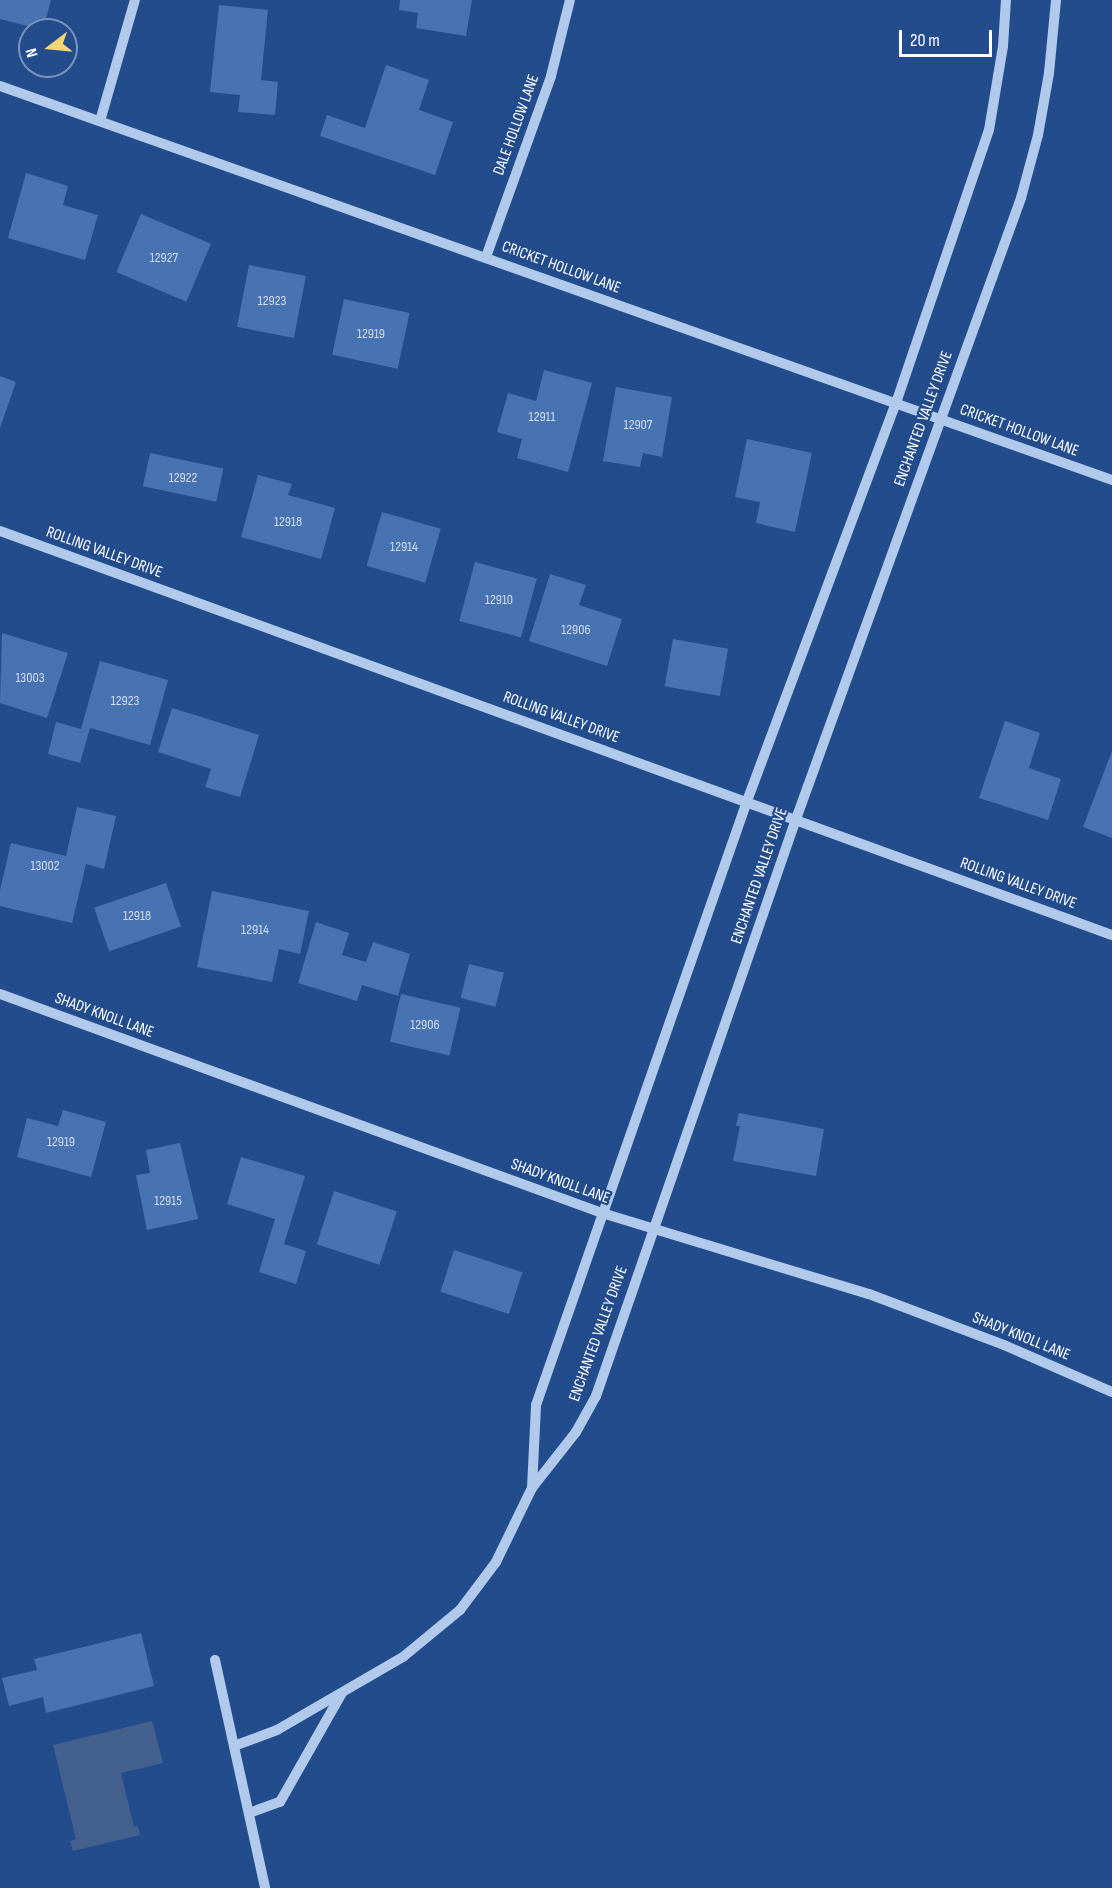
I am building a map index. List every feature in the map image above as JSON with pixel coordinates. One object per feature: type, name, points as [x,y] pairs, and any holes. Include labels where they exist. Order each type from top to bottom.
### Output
[{"type":"street","points":[[100,121],[135,0]]},
{"type":"street","name":"DALE HOLLOW LANE","points":[[486,257],[551,76],[570,0]]},
{"type":"street","name":"ENCHANTED VALLEY DRIVE","points":[[532,1488],[536,1405],[747,801],[896,403],[989,130],[1003,46],[1006,0]]},
{"type":"street","name":"ENCHANTED VALLEY DRIVE","points":[[532,1488],[576,1432],[596,1396],[796,819],[1021,198],[1038,135],[1049,73],[1056,0]]},
{"type":"street","name":"CRICKET HOLLOW LANE","points":[[0,86],[1112,480]]},
{"type":"street","name":"ROLLING VALLEY DRIVE","points":[[0,531],[1112,935]]},
{"type":"street","name":"SHADY KNOLL LANE","points":[[0,994],[602,1213],[869,1294],[1004,1345],[1112,1392]]},
{"type":"street","points":[[234,1746],[277,1730],[403,1657],[460,1610],[496,1562],[532,1488]]},
{"type":"street","points":[[215,1660],[265,1888]]},
{"type":"street","points":[[249,1813],[280,1802],[342,1692]]},
{"type":"water","points":[[152,1721],[163,1763],[121,1773],[134,1827],[138,1826],[140,1835],[73,1851],[70,1841],[76,1839],[53,1745]]},
{"type":"building","points":[[0,0],[51,0],[46,18],[18,18],[18,24],[0,19]]},
{"type":"building","points":[[400,0],[472,0],[466,36],[416,28],[418,13],[399,10]]},
{"type":"building","points":[[219,5],[268,10],[261,80],[278,82],[275,115],[238,112],[240,95],[210,92]]},
{"type":"building","points":[[386,65],[429,80],[419,110],[453,122],[435,175],[320,136],[327,115],[365,128]]},
{"type":"building","points":[[26,173],[68,186],[63,205],[98,215],[85,260],[8,238]]},
{"type":"building","points":[[141,214],[211,244],[186,302],[116,272]]},
{"type":"building","points":[[249,265],[306,276],[294,338],[237,327]]},
{"type":"building","points":[[344,299],[410,313],[398,369],[332,355]]},
{"type":"building","points":[[544,370],[592,383],[568,472],[517,458],[522,439],[497,432],[508,393],[536,401]]},
{"type":"building","points":[[0,376],[16,382],[0,428]]},
{"type":"building","points":[[616,387],[672,397],[662,457],[643,453],[640,467],[603,461]]},
{"type":"building","points":[[747,439],[812,453],[795,532],[756,523],[760,502],[735,497]]},
{"type":"building","points":[[150,453],[223,469],[216,502],[143,486]]},
{"type":"building","points":[[258,475],[292,484],[288,495],[335,508],[321,559],[241,537]]},
{"type":"building","points":[[382,512],[441,529],[425,583],[367,566]]},
{"type":"building","points":[[475,562],[537,579],[521,637],[459,621]]},
{"type":"building","points":[[550,574],[586,585],[579,605],[622,619],[607,666],[529,641]]},
{"type":"building","points":[[2,633],[68,653],[47,718],[0,703]]},
{"type":"building","points":[[673,639],[728,649],[720,696],[665,686]]},
{"type":"building","points":[[100,661],[168,680],[150,745],[90,728],[80,763],[48,754],[56,722],[81,729]]},
{"type":"building","points":[[172,708],[259,735],[240,797],[205,787],[211,769],[158,752]]},
{"type":"building","points":[[1005,721],[1040,733],[1029,768],[1061,779],[1048,820],[979,798]]},
{"type":"building","points":[[1112,751],[1112,838],[1083,827]]},
{"type":"building","points":[[77,807],[116,816],[104,869],[86,864],[72,923],[0,906],[0,890],[11,843],[66,856]]},
{"type":"building","points":[[166,883],[181,926],[109,951],[94,908]]},
{"type":"building","points":[[212,891],[309,911],[300,954],[279,949],[272,982],[197,967]]},
{"type":"building","points":[[316,922],[349,933],[342,955],[366,962],[373,942],[410,954],[398,996],[362,985],[357,1001],[298,983]]},
{"type":"building","points":[[469,964],[504,973],[495,1007],[461,998]]},
{"type":"building","points":[[401,994],[460,1008],[449,1055],[390,1042]]},
{"type":"building","points":[[63,1110],[106,1122],[91,1177],[17,1157],[27,1118],[58,1126]]},
{"type":"building","points":[[739,1113],[824,1129],[816,1176],[733,1161],[740,1126],[736,1126]]},
{"type":"building","points":[[180,1143],[198,1219],[147,1230],[136,1175],[150,1173],[146,1150]]},
{"type":"building","points":[[241,1157],[305,1176],[284,1244],[306,1251],[296,1284],[259,1272],[275,1219],[227,1204]]},
{"type":"building","points":[[334,1191],[397,1211],[379,1265],[317,1244]]},
{"type":"building","points":[[454,1250],[522,1272],[509,1314],[440,1292]]},
{"type":"building","points":[[141,1633],[154,1686],[46,1713],[43,1697],[9,1706],[2,1678],[37,1670],[34,1659]]}]
